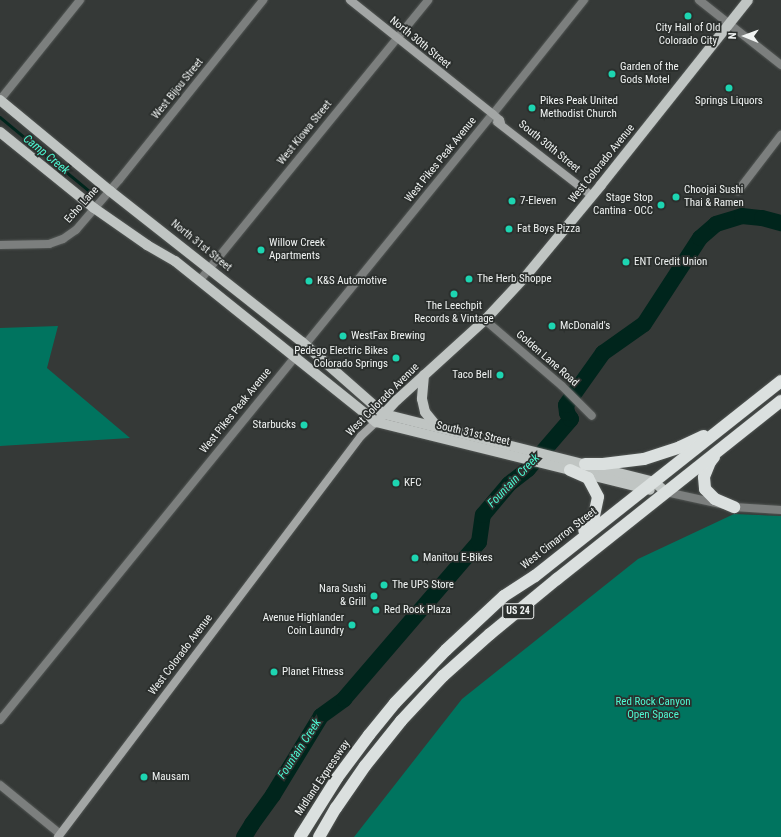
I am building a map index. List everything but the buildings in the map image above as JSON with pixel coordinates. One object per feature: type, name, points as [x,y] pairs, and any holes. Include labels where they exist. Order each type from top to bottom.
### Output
[{"type":"highway","name":"West Cimarron Street","points":[[369,735],[395,703],[446,650],[504,596],[535,576],[781,382]]},
{"type":"highway","name":"US 24","points":[[319,837],[350,787],[383,745],[424,696],[466,654],[557,579],[781,402]]},
{"type":"highway","points":[[585,464],[633,461],[654,456],[686,445],[727,424]]},
{"type":"highway","points":[[722,448],[710,462],[704,477],[706,489],[715,499],[734,507]]},
{"type":"highway","points":[[535,576],[593,521],[598,497],[588,478],[570,470]]},
{"type":"highway","name":"Midland Expressway","points":[[300,837],[337,778],[369,735]]},
{"type":"main road","name":"North 30th Street","points":[[350,0],[492,115]]},
{"type":"main road","name":"West Colorado Avenue","points":[[59,835],[361,436],[424,375],[485,320],[525,277],[592,196],[748,0]]},
{"type":"main road","name":"North 31st Street","points":[[0,100],[110,191],[305,345],[384,414]]},
{"type":"main road","name":"South 30th Street","points":[[492,115],[592,196]]},
{"type":"main road","points":[[0,132],[94,208],[147,245],[175,260],[295,356]]},
{"type":"main road","name":"South 31st Street","points":[[295,356],[360,412],[376,422],[555,461],[585,464],[666,492]]},
{"type":"main road","points":[[424,375],[422,399],[425,412],[437,427]]},
{"type":"main road","name":"South 31st Street","points":[[384,414],[437,427],[519,452]]},
{"type":"main road","name":"South 31st Street","points":[[555,461],[570,470],[649,486]]},
{"type":"street","points":[[0,100],[80,0]]},
{"type":"street","name":"West Bijou Street","points":[[110,191],[263,0]]},
{"type":"street","name":"West Kiowa Street","points":[[200,280],[428,0]]},
{"type":"street","name":"West Pikes Peak Avenue","points":[[0,720],[584,0]]},
{"type":"street","points":[[700,0],[780,63]]},
{"type":"street","points":[[738,191],[781,135]]},
{"type":"street","name":"Echo Lane","points":[[0,245],[49,244],[63,239],[76,230],[110,191]]},
{"type":"street","name":"Golden Lane Road","points":[[485,320],[563,387],[592,416]]},
{"type":"street","name":"South 31st Street","points":[[666,492],[734,507],[781,510]]},
{"type":"street","points":[[0,785],[59,835]]},
{"type":"green space","points":[[58,326],[47,368],[130,438],[0,446],[0,328]]},
{"type":"green space","name":"Red Rock Canyon Open Space","points":[[734,514],[781,516],[781,837],[354,837],[462,699],[638,559]]},
{"type":"waterway","name":"Camp Creek","points":[[0,117],[92,193]]},
{"type":"waterway","name":"Fountain Creek","points":[[244,837],[273,795],[321,716],[344,699],[479,542],[483,515],[509,484],[528,469],[571,419],[567,413],[566,405],[603,353],[644,324],[700,238],[716,224],[742,216],[762,218],[781,223]]},
{"type":"place","name":"City Hall of Old Colorado City","points":[[688,16]]},
{"type":"place","name":"Garden of the Gods Motel","points":[[612,74]]},
{"type":"place","name":"Springs Liquors","points":[[729,88]]},
{"type":"place","name":"Pikes Peak United Methodist Church","points":[[532,108]]},
{"type":"place","name":"Choojai Sushi Thai & Ramen","points":[[676,197]]},
{"type":"place","name":"7-Eleven","points":[[512,201]]},
{"type":"place","name":"Stage Stop Cantina - OCC","points":[[661,205]]},
{"type":"place","name":"Fat Boys Pizza","points":[[509,229]]},
{"type":"place","name":"Willow Creek Apartments","points":[[261,250]]},
{"type":"place","name":"ENT Credit Union","points":[[626,262]]},
{"type":"place","name":"The Herb Shoppe","points":[[469,279]]},
{"type":"place","name":"K&S Automotive","points":[[309,281]]},
{"type":"place","name":"The Leechpit Records & Vintage","points":[[454,294]]},
{"type":"place","name":"McDonald's","points":[[552,326]]},
{"type":"place","name":"WestFax Brewing","points":[[343,336]]},
{"type":"place","name":"Pedego Electric Bikes Colorado Springs","points":[[396,358]]},
{"type":"place","name":"Taco Bell","points":[[500,375]]},
{"type":"place","name":"Starbucks","points":[[304,425]]},
{"type":"place","name":"KFC","points":[[396,483]]},
{"type":"place","name":"Manitou E-Bikes","points":[[415,558]]},
{"type":"place","name":"The UPS Store","points":[[384,585]]},
{"type":"place","name":"Nara Sushi & Grill","points":[[374,596]]},
{"type":"place","name":"Red Rock Plaza","points":[[376,610]]},
{"type":"place","name":"Avenue Highlander Coin Laundry","points":[[352,625]]},
{"type":"place","name":"Planet Fitness","points":[[274,672]]},
{"type":"place","name":"Mausam","points":[[144,777]]}]
